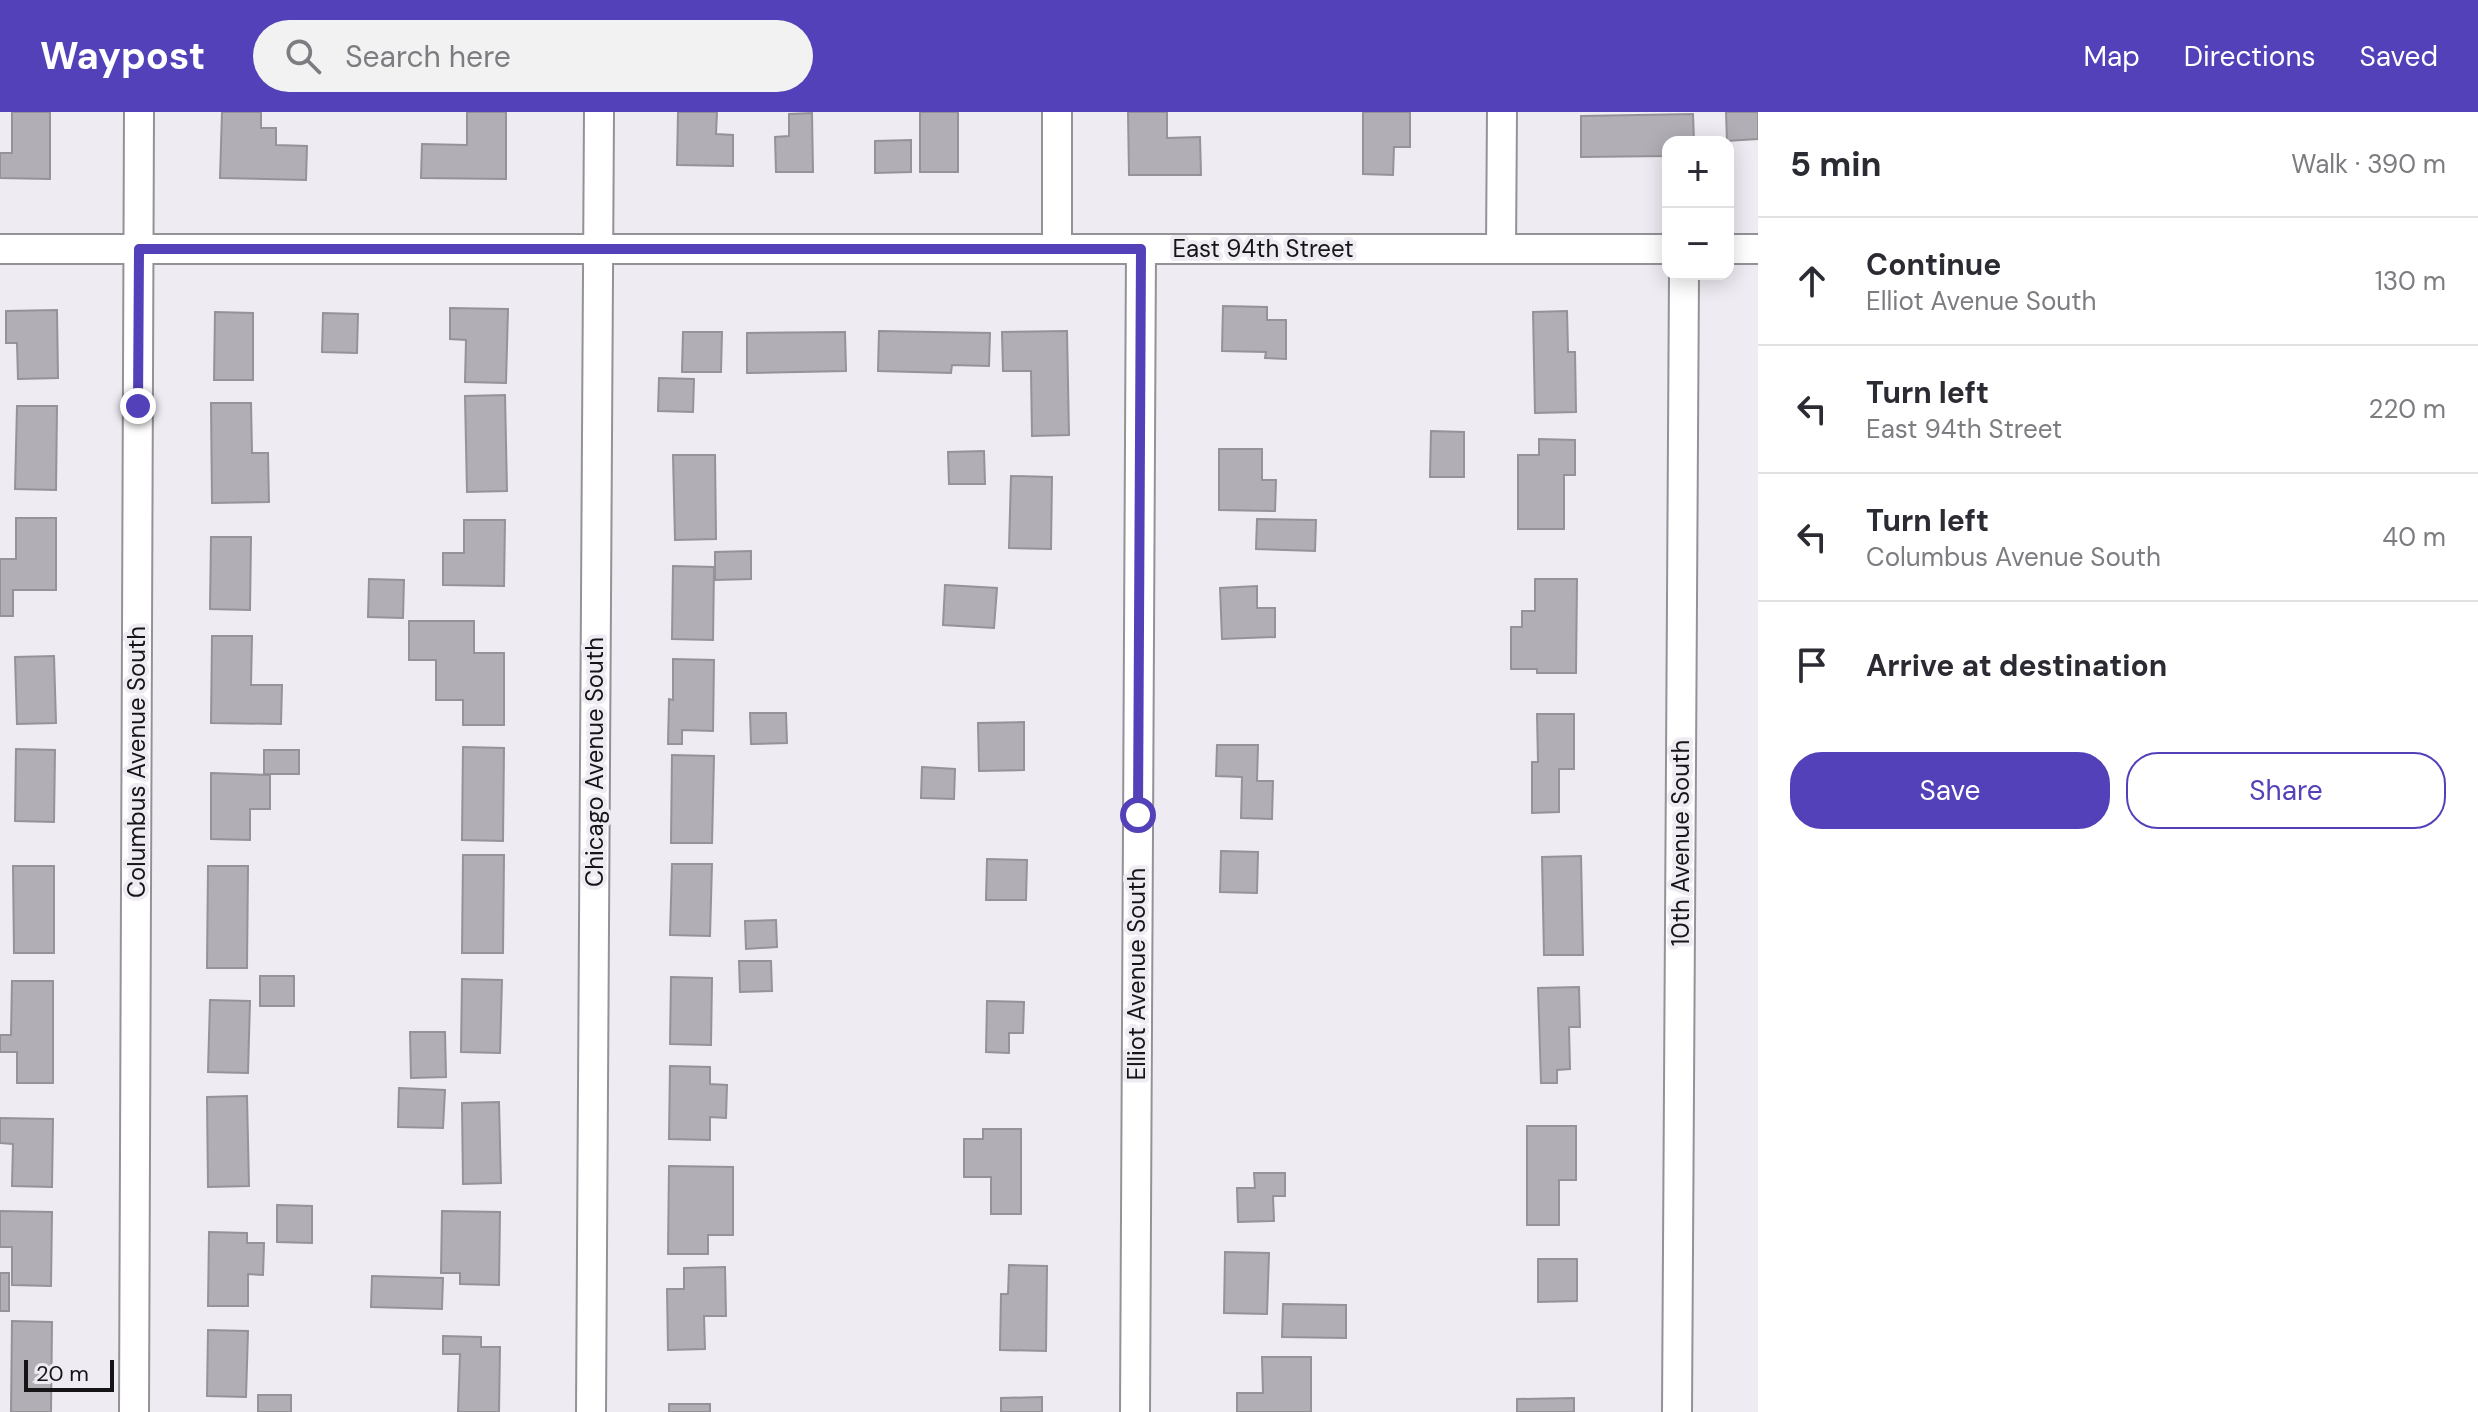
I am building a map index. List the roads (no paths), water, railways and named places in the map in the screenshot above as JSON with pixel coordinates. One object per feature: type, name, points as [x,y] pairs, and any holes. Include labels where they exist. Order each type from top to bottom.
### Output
[{"type":"street","name":"Columbus Avenue South","points":[[134,1412],[139,112]]},
{"type":"street","name":"Chicago Avenue South","points":[[591,1412],[599,112]]},
{"type":"street","points":[[1057,112],[1057,249]]},
{"type":"street","points":[[1501,249],[1502,112]]},
{"type":"street","name":"East 94th Street","points":[[0,249],[1662,249]]},
{"type":"street","name":"Elliot Avenue South","points":[[1135,1412],[1141,249]]},
{"type":"street","points":[[1734,249],[1758,249]]},
{"type":"street","name":"10th Avenue South","points":[[1677,1412],[1684,280]]}]
